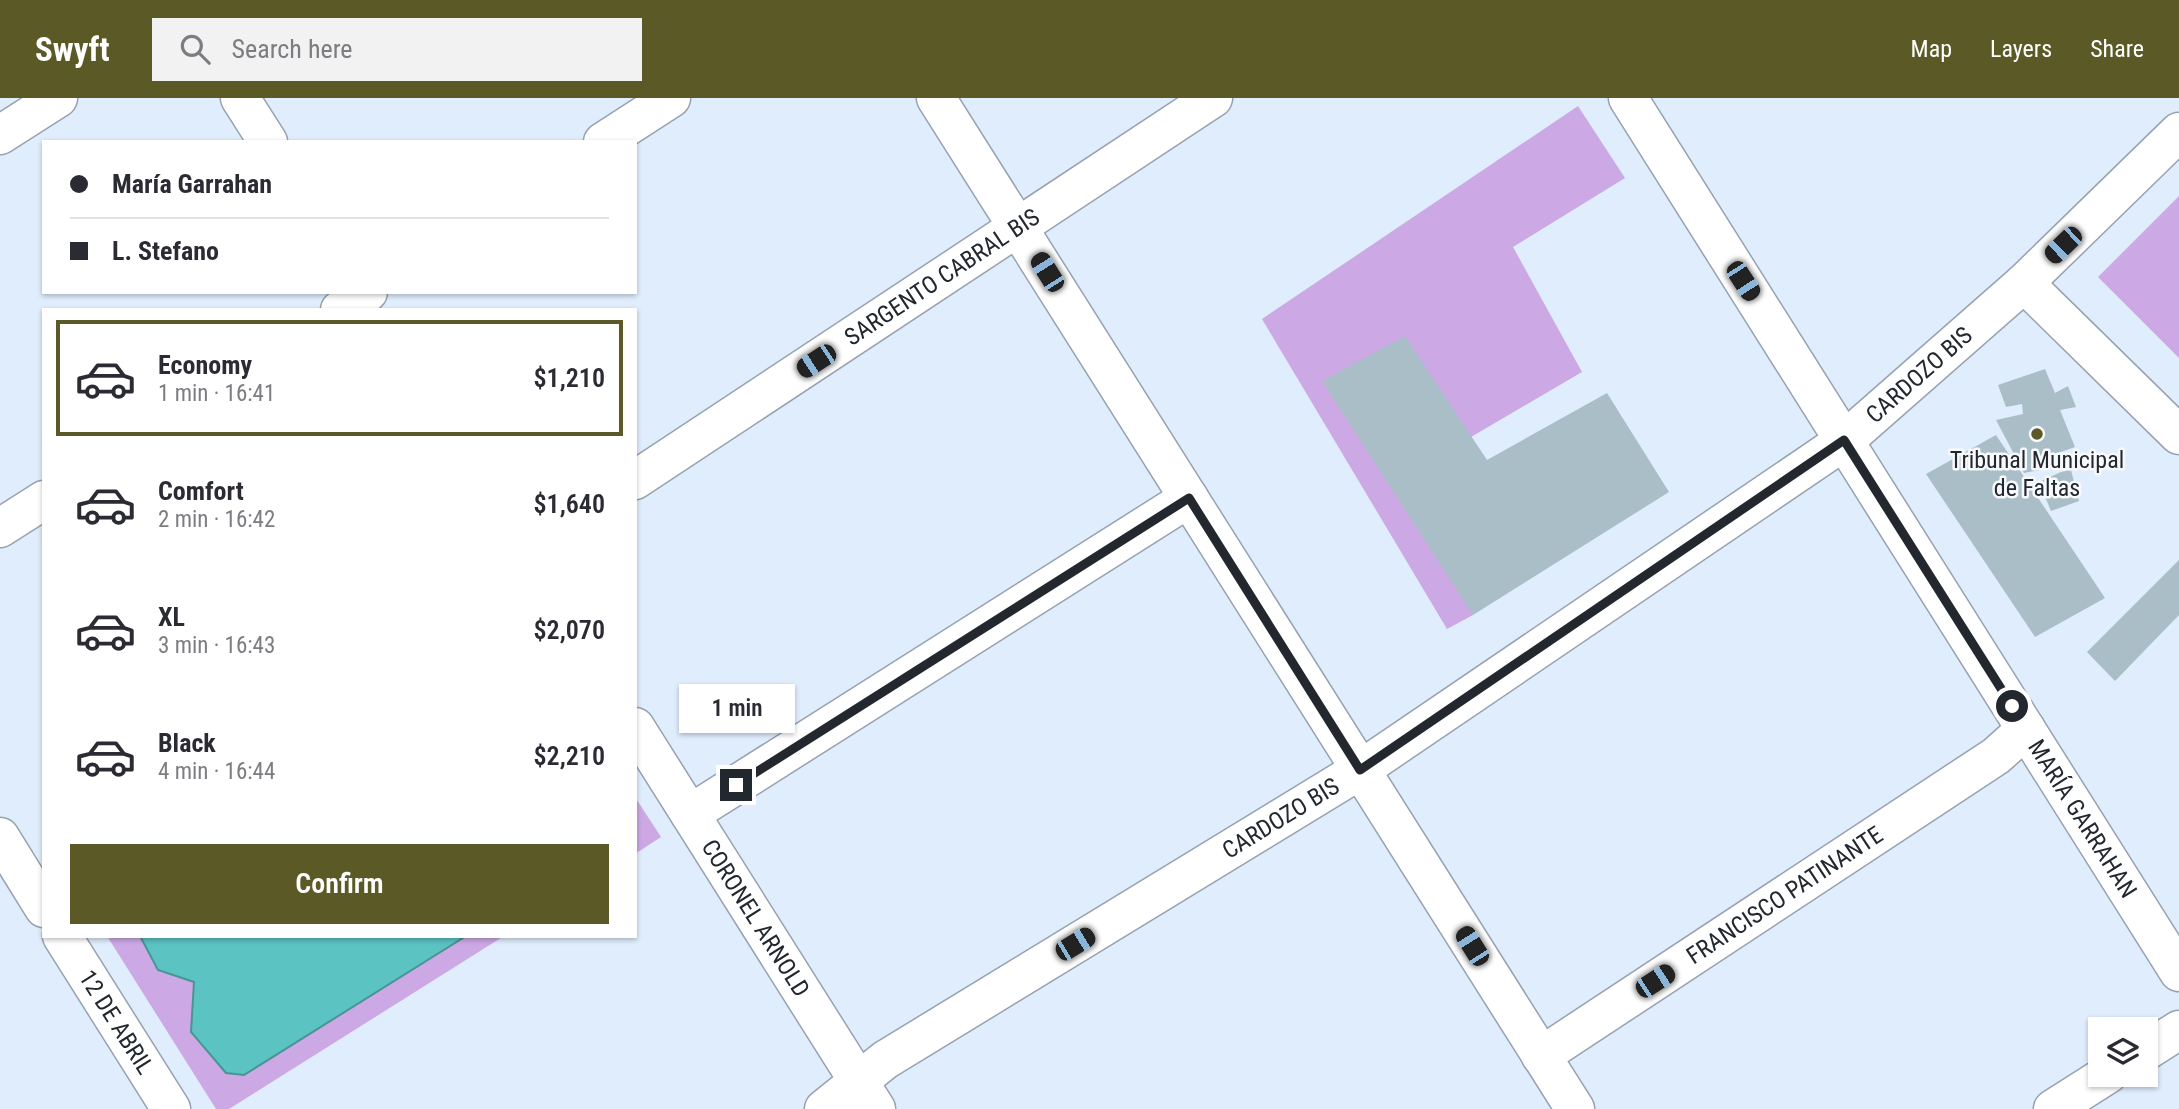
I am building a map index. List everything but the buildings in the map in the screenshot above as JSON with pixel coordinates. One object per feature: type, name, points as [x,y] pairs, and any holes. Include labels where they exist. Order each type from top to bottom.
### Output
[{"type":"street","points":[[0,135],[58,98]]},
{"type":"street","points":[[240,98],[267,140]]},
{"type":"street","points":[[606,140],[671,98]]},
{"type":"street","points":[[936,98],[1575,1109]]},
{"type":"street","name":"SARGENTO CABRAL BIS","points":[[637,479],[1213,98]]},
{"type":"street","name":"MARÍA GARRAHAN","points":[[1628,98],[2179,972]]},
{"type":"street","name":"CARDOZO BIS","points":[[824,1109],[867,1095],[885,1060],[1360,770],[1844,440],[2024,283],[2179,132]]},
{"type":"street","points":[[2024,283],[2179,435]]},
{"type":"street","points":[[690,814],[1189,498]]},
{"type":"street","points":[[0,528],[42,501]]},
{"type":"street","name":"FRANCISCO PATINANTE","points":[[1541,1056],[1996,756],[2026,729]]},
{"type":"street","name":"CORONEL ARNOLD","points":[[637,730],[867,1095]]},
{"type":"street","points":[[0,837],[42,905]]},
{"type":"street","name":"12 DE ABRIL","points":[[63,938],[171,1109]]},
{"type":"street","points":[[2158,1043],[2179,1030]]},
{"type":"street","points":[[2053,1109],[2088,1087]]},
{"type":"shaded area","points":[[1578,106],[1625,178],[1513,247],[1582,372],[1471,437],[1473,615],[1447,629],[1262,319]]},
{"type":"shaded area","points":[[2179,196],[2179,358],[2098,277]]},
{"type":"shaded area","points":[[637,800],[661,837],[637,853]]},
{"type":"shaded area","points":[[108,938],[501,938],[229,1109],[216,1109]]},
{"type":"shaded area","points":[[141,938],[463,938],[244,1075],[226,1073],[191,1032],[194,982],[158,970]]},
{"type":"place","name":"Tribunal Municipal de Faltas","points":[[2037,434]]},
{"type":"route","points":[[736,785],[1189,498],[1360,770],[1844,440],[2012,706]]}]
